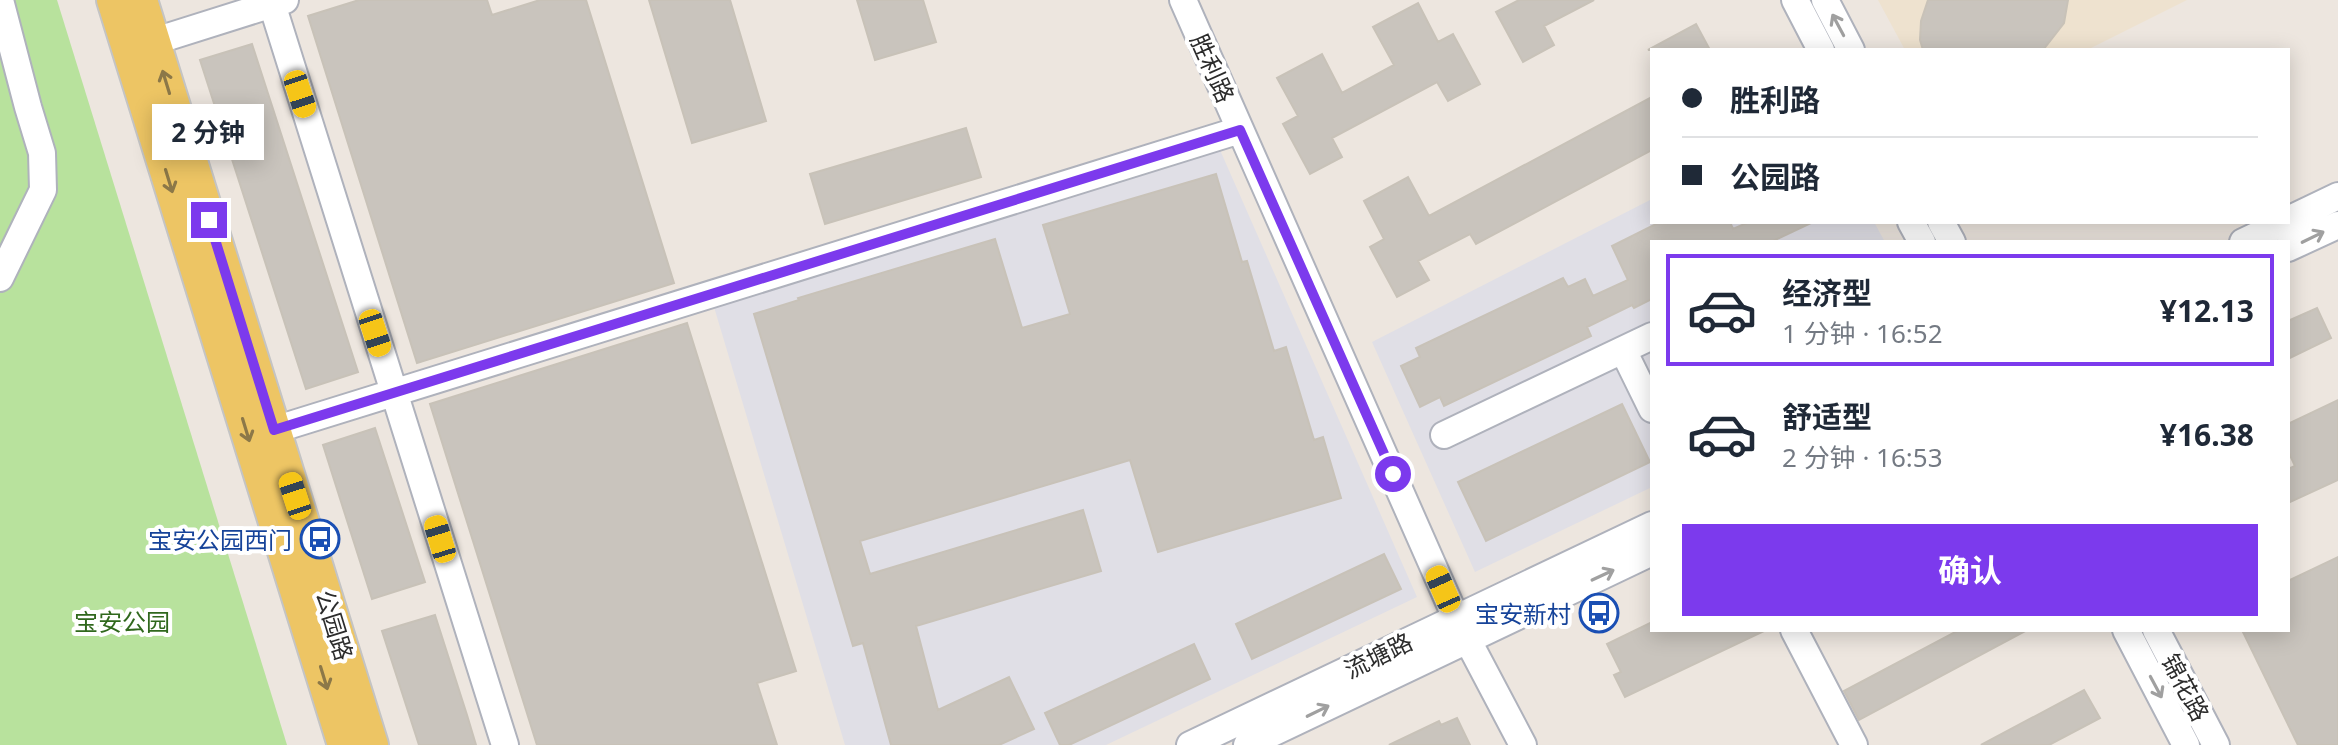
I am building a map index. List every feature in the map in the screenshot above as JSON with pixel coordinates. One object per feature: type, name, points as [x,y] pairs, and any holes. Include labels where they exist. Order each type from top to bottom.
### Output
[{"type":"main road","name":"公园路","points":[[113,0],[141,45],[274,430],[372,745]]},
{"type":"main road","name":"公园路","points":[[141,0],[141,45],[344,745]]},
{"type":"street","points":[[0,0],[42,153],[43,190],[0,278]]},
{"type":"street","name":"胜利路","points":[[1183,0],[1462,629],[1523,745]]},
{"type":"street","points":[[1795,0],[1820,48]]},
{"type":"street","points":[[1825,0],[1850,48]]},
{"type":"street","points":[[141,45],[278,2],[394,393],[505,745]]},
{"type":"street","points":[[274,430],[1240,130]]},
{"type":"street","points":[[2290,219],[2338,196]]},
{"type":"street","points":[[2247,240],[2280,224]]},
{"type":"street","points":[[2290,247],[2338,225]]},
{"type":"street","points":[[1444,435],[1650,337]]},
{"type":"street","points":[[1623,350],[1650,405]]},
{"type":"street","name":"流塘路","points":[[1247,745],[1650,526]]},
{"type":"street","name":"流塘路","points":[[1190,745],[1650,553]]},
{"type":"street","points":[[1795,632],[1854,745]]},
{"type":"street","name":"锦花路","points":[[2127,632],[2186,745]]},
{"type":"street","name":"锦花路","points":[[2157,632],[2216,745]]},
{"type":"shaded area","points":[[1878,0],[2187,0],[2091,48],[1904,48]]},
{"type":"shaded area","points":[[1220,150],[1417,597],[1106,745],[845,745],[714,307]]},
{"type":"shaded area","points":[[1650,200],[1650,224],[1875,224],[1884,240],[1650,240],[1650,488],[1475,572],[1372,342]]},
{"type":"green space","name":"宝安公园","points":[[0,0],[57,0],[287,745],[0,745]]},
{"type":"building","points":[[359,0],[487,0],[492,15],[540,0],[586,0],[674,283],[417,363],[308,16]]},
{"type":"building","points":[[649,0],[730,0],[766,121],[692,143]]},
{"type":"building","points":[[857,0],[923,0],[936,42],[875,60]]},
{"type":"building","points":[[1519,0],[1594,0],[1544,26],[1554,45],[1523,62],[1496,12]]},
{"type":"building","points":[[1928,0],[2068,0],[2064,23],[2045,48],[1922,48],[1921,21]]},
{"type":"building","points":[[1418,3],[1438,42],[1453,34],[1480,84],[1448,101],[1437,82],[1332,138],[1342,157],[1310,174],[1283,124],[1298,116],[1277,78],[1322,54],[1342,93],[1394,65],[1373,27]]},
{"type":"building","points":[[1696,24],[1709,48],[1652,48]]},
{"type":"building","points":[[252,44],[358,372],[306,389],[200,60]]},
{"type":"building","points":[[1650,98],[1650,151],[1476,244],[1470,234],[1418,261],[1429,280],[1397,297],[1370,247],[1384,239],[1364,201],[1408,177],[1429,216]]},
{"type":"building","points":[[966,128],[981,177],[825,224],[810,174]]},
{"type":"building","points":[[1216,174],[1242,262],[1247,261],[1274,351],[1286,347],[1314,440],[1323,437],[1341,498],[1158,552],[1130,460],[860,541],[870,574],[1083,510],[1101,571],[916,626],[938,710],[1009,677],[1034,729],[999,745],[891,745],[863,643],[853,646],[754,314],[995,239],[1022,328],[1070,314],[1043,225]]},
{"type":"building","points":[[1656,224],[1731,224],[1733,229],[1744,224],[1809,224],[1775,240],[1650,240],[1650,300],[1634,308],[1632,305],[1587,327],[1591,336],[1444,406],[1440,397],[1420,407],[1401,366],[1420,357],[1416,348],[1563,278],[1568,287],[1585,279],[1593,296],[1628,280],[1612,246]]},
{"type":"building","points":[[2317,308],[2331,338],[2290,358],[2290,320]]},
{"type":"building","points":[[687,323],[796,671],[757,683],[777,745],[537,745],[430,404]]},
{"type":"building","points":[[2338,400],[2338,480],[2290,502],[2290,468],[2295,466],[2290,455],[2290,423]]},
{"type":"building","points":[[1622,404],[1650,462],[1486,541],[1458,482]]},
{"type":"building","points":[[375,428],[425,582],[372,599],[323,445]]},
{"type":"building","points":[[1384,554],[1401,589],[1252,659],[1236,624]]},
{"type":"building","points":[[2338,557],[2338,745],[2298,745],[2243,632],[2290,632],[2290,580]]},
{"type":"building","points":[[435,615],[476,745],[419,745],[382,631]]},
{"type":"building","points":[[1650,623],[1650,632],[1762,632],[1625,697],[1614,675],[1621,672],[1607,644]]},
{"type":"building","points":[[1955,632],[2023,632],[1859,720],[1844,691]]},
{"type":"building","points":[[1194,644],[1210,679],[1069,745],[1060,745],[1045,713]]},
{"type":"building","points":[[2084,690],[2100,718],[2049,745],[1981,745]]},
{"type":"building","points":[[1457,718],[1470,745],[1389,745],[1439,721],[1441,725]]},
{"type":"place","name":"宝安公园西门","points":[[320,539]]},
{"type":"place","name":"宝安新村","points":[[1599,613]]},
{"type":"route","points":[[209,220],[274,430],[1240,130],[1393,474]]}]
